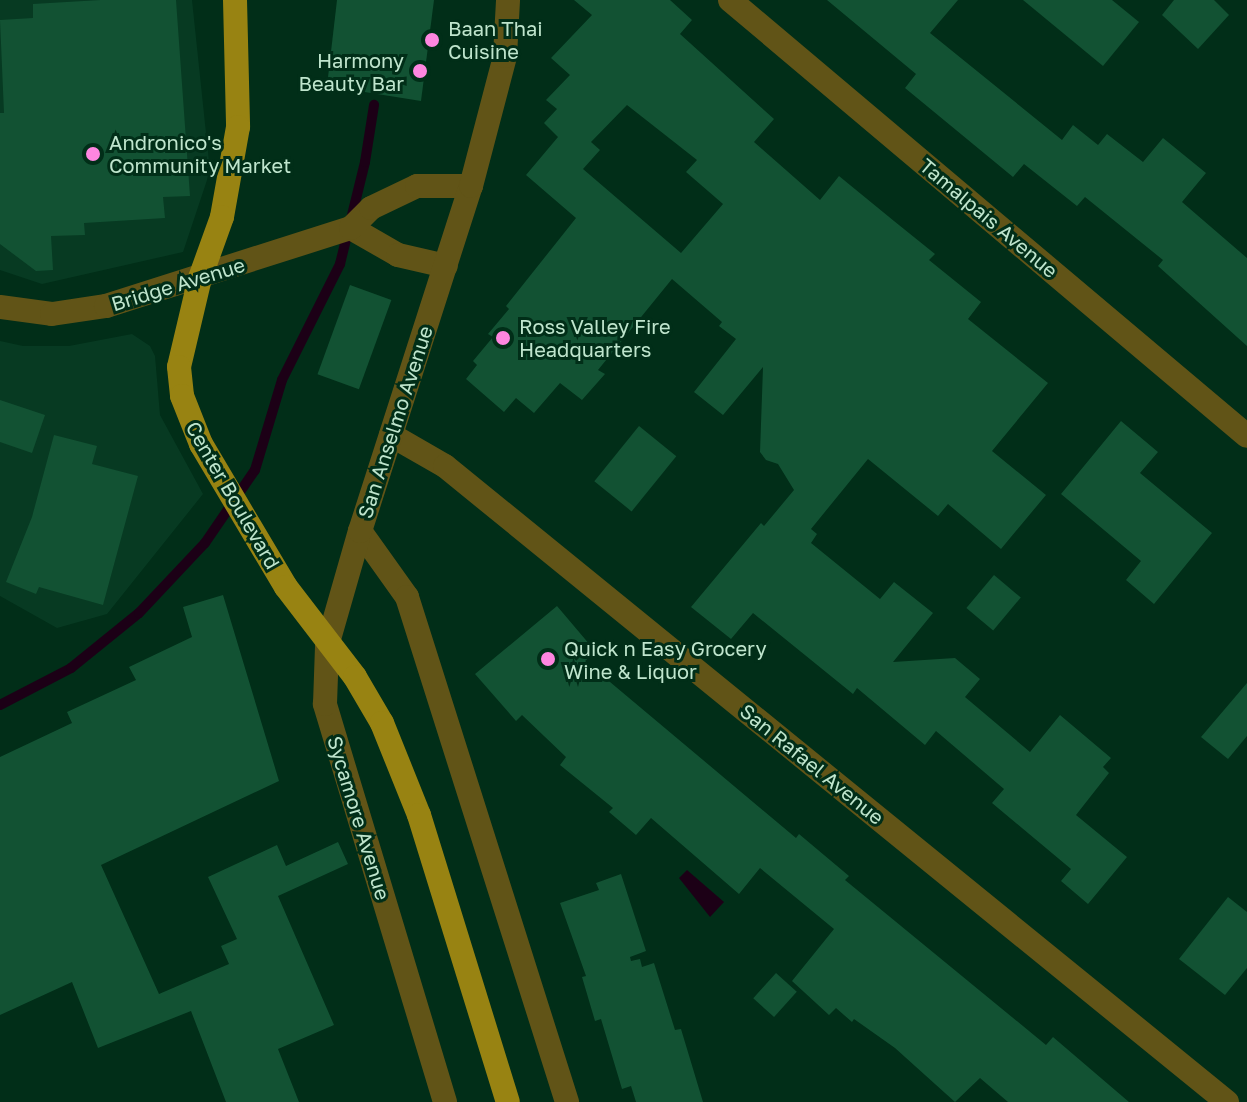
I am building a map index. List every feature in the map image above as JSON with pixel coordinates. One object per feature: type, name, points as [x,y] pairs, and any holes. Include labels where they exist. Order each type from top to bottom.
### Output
[{"type":"main road","name":"Center Boulevard","points":[[235,0],[238,127],[222,217],[200,278],[179,367],[182,396],[201,444],[286,587],[327,646],[355,677],[382,723],[419,815],[508,1102]]},
{"type":"street","name":"San Anselmo Avenue","points":[[508,0],[505,56],[471,186],[360,531],[407,597],[567,1102]]},
{"type":"street","name":"Tamalpais Avenue","points":[[730,0],[1247,436]]},
{"type":"street","name":"Bridge Avenue","points":[[0,307],[52,314],[106,306],[351,228],[371,208],[417,186],[471,186]]},
{"type":"street","points":[[351,228],[398,255],[446,266]]},
{"type":"street","name":"San Rafael Avenue","points":[[391,435],[445,466],[1219,1100]]},
{"type":"street","name":"Sycamore Avenue","points":[[360,531],[327,646],[325,704],[445,1102]]},
{"type":"shaded area","name":"Andronico's Community Market","points":[[0,0],[192,0],[210,171],[183,252],[42,284],[0,270]]},
{"type":"shaded area","points":[[132,334],[150,346],[155,356],[160,415],[203,494],[107,614],[57,628],[0,596],[0,341],[23,346],[69,346]]},
{"type":"shaded area","points":[[687,870],[724,902],[710,917],[679,878]]},
{"type":"building","name":"Andronico's Community Market","points":[[176,0],[190,196],[163,197],[165,218],[84,223],[85,235],[51,236],[53,270],[36,271],[0,244],[0,113],[4,113],[0,20],[33,18],[33,4]]},
{"type":"building","points":[[337,0],[434,0],[421,101],[327,86]]},
{"type":"building","points":[[574,0],[670,0],[692,20],[680,34],[774,119],[754,142],[820,200],[839,176],[935,254],[929,260],[981,302],[968,319],[1048,383],[992,451],[1046,495],[1001,549],[948,504],[938,516],[868,459],[811,529],[817,534],[811,543],[880,599],[894,582],[933,613],[893,662],[955,658],[980,679],[965,697],[1030,752],[1060,715],[1111,758],[1103,767],[1109,773],[1076,815],[1127,857],[1088,904],[1061,881],[1071,869],[992,803],[1004,789],[936,731],[925,745],[857,688],[853,694],[753,613],[731,639],[691,607],[761,523],[764,526],[794,490],[778,464],[766,460],[760,452],[763,367],[723,415],[694,392],[736,339],[719,326],[722,322],[672,279],[598,370],[605,374],[582,400],[560,383],[534,413],[516,398],[504,412],[466,379],[477,365],[473,361],[493,337],[488,334],[509,309],[506,306],[576,218],[526,175],[558,137],[544,123],[557,109],[546,100],[570,75],[551,58],[592,15]],"holes":[[[627,105],[697,160],[686,172],[723,204],[681,253],[583,169],[600,150],[591,142]]]},
{"type":"building","points":[[827,0],[958,0],[930,33],[1062,140],[1073,125],[1098,145],[1107,134],[1143,162],[1163,138],[1206,173],[1182,202],[1247,258],[1247,346],[1158,266],[1163,260],[1085,197],[1077,206],[1024,164],[1013,177],[905,88],[916,74]]},
{"type":"building","points":[[1023,0],[1112,0],[1139,22],[1103,66]]},
{"type":"building","points":[[1174,0],[1214,0],[1229,15],[1198,49],[1162,15]]},
{"type":"building","points":[[350,285],[391,300],[359,389],[318,374]]},
{"type":"building","points":[[0,400],[45,415],[32,453],[0,442]]},
{"type":"building","points":[[1121,421],[1158,452],[1140,473],[1212,533],[1154,604],[1126,580],[1141,561],[1061,494]]},
{"type":"building","points":[[639,426],[676,456],[632,511],[594,481]]},
{"type":"building","points":[[54,435],[97,446],[92,464],[138,476],[103,605],[39,587],[36,594],[6,582],[32,517]]},
{"type":"building","points":[[994,575],[1021,597],[993,630],[966,608]]},
{"type":"building","points":[[223,595],[279,781],[101,865],[159,994],[229,964],[221,946],[237,939],[208,877],[277,845],[286,866],[338,842],[348,864],[278,896],[334,1025],[278,1049],[299,1102],[226,1102],[191,1011],[98,1048],[72,982],[0,1015],[0,757],[72,723],[67,712],[136,680],[129,667],[192,637],[183,607]]},
{"type":"building","points":[[557,606],[596,652],[585,661],[796,838],[799,834],[849,876],[845,880],[1046,1045],[1053,1037],[1129,1102],[1008,1102],[980,1078],[955,1102],[895,1048],[854,1019],[852,1022],[836,1008],[829,1015],[792,981],[834,929],[760,868],[739,894],[651,818],[636,835],[609,812],[613,808],[560,765],[566,757],[522,715],[516,721],[475,674]]},
{"type":"building","points":[[1247,683],[1247,736],[1228,759],[1201,737]]},
{"type":"building","points":[[621,874],[646,951],[630,957],[631,961],[640,959],[642,967],[654,963],[675,1030],[681,1029],[703,1102],[636,1102],[631,1086],[622,1089],[601,1019],[595,1021],[582,977],[586,976],[560,903],[599,890],[596,883]]},
{"type":"building","points":[[1228,897],[1247,912],[1247,968],[1225,995],[1179,959]]},
{"type":"building","points":[[776,973],[797,992],[774,1017],[753,998]]},
{"type":"waterway","points":[[0,705],[71,668],[139,613],[205,543],[255,470],[282,380],[340,264],[365,162],[374,105]]},
{"type":"place","name":"Baan Thai Cuisine","points":[[432,40]]},
{"type":"place","name":"Harmony Beauty Bar","points":[[420,71]]},
{"type":"place","name":"Andronico's Community Market","points":[[93,154]]},
{"type":"place","name":"Ross Valley Fire Headquarters","points":[[503,338]]},
{"type":"place","name":"Quick n Easy Grocery Wine & Liquor","points":[[548,659]]}]
